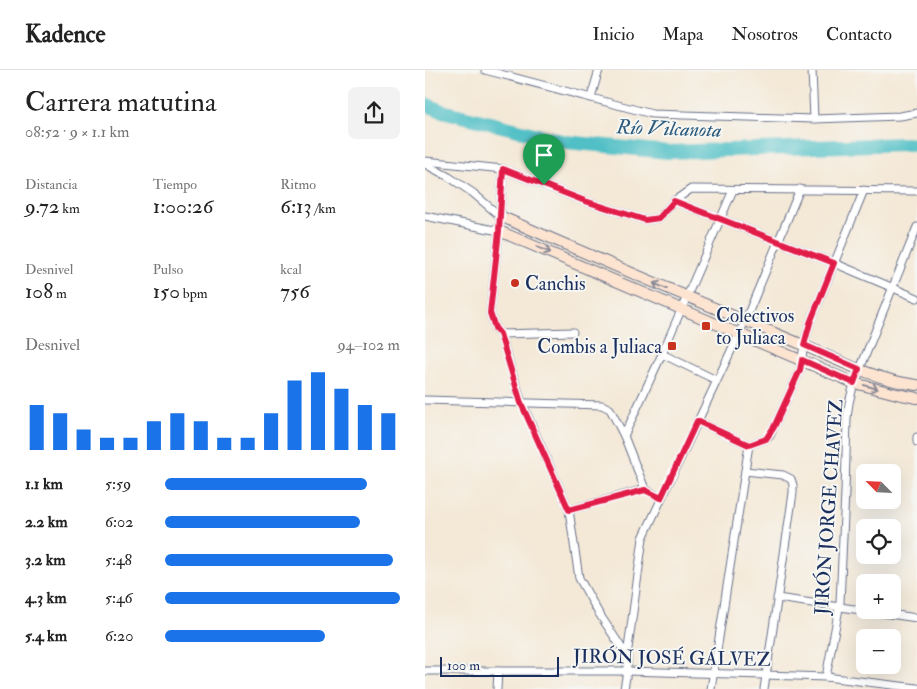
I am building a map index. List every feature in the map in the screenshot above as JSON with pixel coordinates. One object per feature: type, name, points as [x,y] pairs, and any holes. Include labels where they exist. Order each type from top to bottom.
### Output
[{"type":"street","points":[[485,70],[652,114],[814,119],[900,116],[917,113]]},
{"type":"street","points":[[591,97],[599,70]]},
{"type":"street","points":[[812,70],[814,119]]},
{"type":"street","points":[[425,163],[503,169],[585,201],[645,220],[659,218],[674,201],[691,189],[917,191]]},
{"type":"street","points":[[425,163],[465,188],[500,216],[859,369],[897,382],[917,385]]},
{"type":"street","points":[[503,169],[499,231],[490,313],[495,328],[500,334],[521,403],[569,510],[579,578],[598,612],[627,656]]},
{"type":"street","points":[[624,689],[643,538],[745,321],[800,189]]},
{"type":"street","points":[[624,436],[662,354],[733,190]]},
{"type":"street","points":[[697,421],[749,445],[766,439],[769,436],[800,370],[810,323],[864,190]]},
{"type":"street","points":[[674,201],[834,263],[917,298]]},
{"type":"street","points":[[425,216],[499,231],[854,383],[917,398]]},
{"type":"street","name":"JIRÓN JORGE CHAVEZ","points":[[826,677],[839,607],[849,403],[859,369],[917,227]]},
{"type":"street","points":[[500,334],[573,332]]},
{"type":"street","points":[[662,354],[716,380]]},
{"type":"street","points":[[425,400],[603,405],[610,409],[624,436],[645,490]]},
{"type":"street","points":[[917,437],[917,442]]},
{"type":"street","points":[[711,689],[749,445]]},
{"type":"street","points":[[745,471],[783,475],[791,479],[793,485],[764,689]]},
{"type":"street","points":[[569,510],[645,490],[661,498]]},
{"type":"street","points":[[777,598],[917,618]]},
{"type":"street","name":"JIRÓN JOSÉ GÁLVEZ","points":[[425,671],[627,671],[826,677],[917,688]]},
{"type":"street","points":[[497,689],[498,671]]},
{"type":"waterway","name":"Río Vilcanota","points":[[425,104],[442,111],[566,142],[668,152],[917,145]]},
{"type":"place","name":"Canchis","points":[[515,283]]},
{"type":"place","name":"Colectivos to Juliaca","points":[[706,326]]},
{"type":"place","name":"Combis a Juliaca","points":[[672,346]]},
{"type":"route","points":[[503,169],[544,185],[585,201],[645,220],[659,218],[674,201],[834,263],[810,323],[804,345],[859,369],[854,383],[802,360],[800,370],[774,427],[766,439],[749,445],[697,421],[661,498],[645,490],[569,510],[521,403],[500,334],[495,328],[490,313],[499,231],[503,169]]}]
